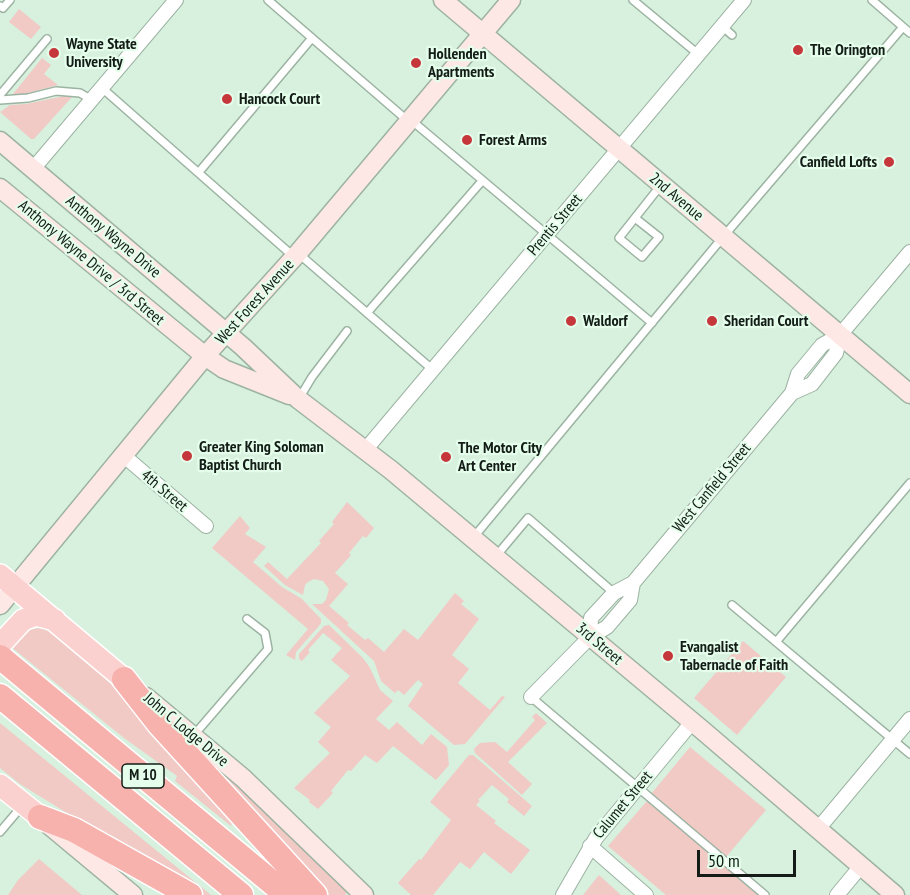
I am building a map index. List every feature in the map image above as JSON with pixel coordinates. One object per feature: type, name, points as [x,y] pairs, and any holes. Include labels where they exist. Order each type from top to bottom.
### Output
[{"type":"highway","name":"M 10","points":[[0,657],[287,895]]},
{"type":"highway","points":[[124,680],[160,725],[315,895]]},
{"type":"highway","name":"M 10","points":[[0,696],[241,895]]},
{"type":"highway","points":[[32,811],[74,830],[190,895]]},
{"type":"main road","name":"John C Lodge Drive","points":[[7,581],[124,680]]},
{"type":"main road","points":[[0,645],[23,620],[36,615],[55,620]]},
{"type":"main road","points":[[0,785],[32,811]]},
{"type":"street","points":[[33,169],[176,0]]},
{"type":"street","name":"2nd Avenue","points":[[443,0],[910,394]]},
{"type":"street","name":"West Forest Avenue","points":[[0,606],[7,581],[123,455],[205,356],[297,255],[511,0]]},
{"type":"street","name":"Prentis Street","points":[[366,449],[698,54],[727,30],[744,0]]},
{"type":"street","name":"Anthony Wayne Drive","points":[[0,141],[227,334]]},
{"type":"street","name":"Anthony Wayne Drive / 3rd Street","points":[[0,188],[182,338]]},
{"type":"street","name":"West Canfield Street","points":[[590,637],[591,618],[614,593],[633,583],[792,393],[798,374],[822,345],[840,335],[910,252]]},
{"type":"street","points":[[115,282],[128,272],[136,257]]},
{"type":"street","name":"3rd Street","points":[[227,334],[298,399],[366,449],[693,721],[895,895]]},
{"type":"street","name":"3rd Street","points":[[182,338],[224,369],[298,399]]},
{"type":"street","name":"4th Street","points":[[123,455],[206,526]]},
{"type":"street","name":"West Canfield Street","points":[[531,697],[590,637],[606,629],[630,600],[633,583]]},
{"type":"street","name":"John C Lodge Drive","points":[[124,680],[194,735],[243,778],[364,895]]},
{"type":"street","points":[[818,829],[910,719]]},
{"type":"street","name":"Calumet Street","points":[[563,895],[590,846],[693,721]]},
{"type":"street","points":[[32,811],[133,895]]},
{"type":"street","points":[[590,846],[646,895]]},
{"type":"street","points":[[837,895],[861,866]]},
{"type":"lane","points":[[0,6],[3,8],[10,0]]},
{"type":"lane","points":[[268,0],[410,122],[652,323]]},
{"type":"lane","points":[[633,0],[698,54]]},
{"type":"lane","points":[[872,0],[910,33]]},
{"type":"lane","points":[[473,538],[723,237],[903,27]]},
{"type":"lane","points":[[199,172],[312,38]]},
{"type":"lane","points":[[0,95],[47,39]]},
{"type":"lane","points":[[102,88],[433,370]]},
{"type":"lane","points":[[0,100],[28,98],[56,91],[80,93],[92,100]]},
{"type":"lane","points":[[367,314],[482,181]]},
{"type":"lane","points":[[635,218],[659,237],[642,257],[619,238],[661,185]]},
{"type":"lane","points":[[298,399],[347,331]]},
{"type":"lane","points":[[776,642],[910,483]]},
{"type":"lane","points":[[495,557],[528,518],[614,593]]},
{"type":"lane","points":[[732,605],[910,754]]},
{"type":"lane","points":[[194,735],[268,649],[265,633],[247,619]]},
{"type":"lane","points":[[531,697],[765,895]]},
{"type":"lane","points":[[0,831],[32,811]]},
{"type":"shaded area","points":[[19,9],[41,27],[31,39],[9,22]]},
{"type":"shaded area","points":[[42,58],[51,65],[44,74],[58,85],[24,94],[13,94]]},
{"type":"shaded area","points":[[64,96],[72,97],[34,139],[31,139],[0,112],[10,105]]},
{"type":"shaded area","points":[[347,502],[374,528],[366,538],[363,536],[349,553],[351,555],[335,573],[348,584],[329,606],[349,623],[347,625],[365,640],[368,638],[384,652],[404,629],[418,640],[455,593],[464,601],[461,604],[479,619],[452,655],[469,669],[458,683],[490,710],[502,696],[505,697],[465,744],[454,745],[408,706],[423,684],[418,680],[404,695],[398,690],[395,693],[381,681],[374,661],[312,604],[322,604],[326,600],[329,589],[323,581],[314,579],[308,582],[303,595],[285,585],[264,566],[268,562],[287,579],[321,543],[319,541],[334,524],[332,522]]},
{"type":"shaded area","points":[[240,516],[250,528],[245,534],[266,547],[253,562],[282,587],[302,599],[321,619],[318,627],[296,652],[295,660],[286,655],[308,629],[212,548]]},
{"type":"shaded area","points":[[329,625],[363,658],[380,690],[393,701],[376,719],[389,730],[397,722],[422,745],[431,734],[447,747],[449,765],[436,780],[393,746],[377,763],[365,755],[351,771],[348,770],[331,791],[333,793],[318,809],[294,788],[330,753],[318,742],[331,727],[314,713],[350,676],[331,660],[342,648],[323,633],[308,650],[310,652],[302,661],[299,659],[299,654],[324,626]]},
{"type":"shaded area","points":[[40,628],[51,632],[105,678],[152,726],[234,817],[231,826],[175,781],[177,776],[124,738],[10,646],[28,630]]},
{"type":"shaded area","points":[[743,641],[786,677],[737,735],[694,698]]},
{"type":"shaded area","points":[[536,713],[547,723],[508,762],[532,784],[522,795],[475,753],[474,749],[480,743],[495,742],[507,752],[535,720],[532,717]]},
{"type":"shaded area","points":[[0,723],[211,895],[200,895],[20,784],[0,768]]},
{"type":"shaded area","points":[[180,735],[262,809],[347,892],[345,895],[329,895]]},
{"type":"shaded area","points":[[690,747],[766,810],[726,857],[651,794]]},
{"type":"shaded area","points":[[469,755],[473,755],[532,806],[524,816],[492,785],[476,805],[496,821],[494,823],[530,850],[511,874],[484,852],[470,869],[460,862],[433,895],[411,895],[398,883],[419,859],[421,860],[451,820],[430,802]]},
{"type":"shaded area","points":[[647,801],[757,894],[666,895],[608,846]]},
{"type":"shaded area","points":[[39,859],[82,895],[8,895],[18,880]]},
{"type":"shaded area","points":[[599,875],[621,895],[583,895]]},
{"type":"place","name":"The Orington","points":[[798,50]]},
{"type":"place","name":"Wayne State University","points":[[54,53]]},
{"type":"place","name":"Hollenden Apartments","points":[[416,63]]},
{"type":"place","name":"Hancock Court","points":[[227,99]]},
{"type":"place","name":"Forest Arms","points":[[467,140]]},
{"type":"place","name":"Canfield Lofts","points":[[889,162]]},
{"type":"place","name":"Waldorf","points":[[571,321]]},
{"type":"place","name":"Sheridan Court","points":[[712,321]]},
{"type":"place","name":"Greater King Soloman Baptist Church","points":[[187,456]]},
{"type":"place","name":"The Motor City Art Center","points":[[446,457]]},
{"type":"place","name":"Evangalist Tabernacle of Faith","points":[[668,656]]}]
